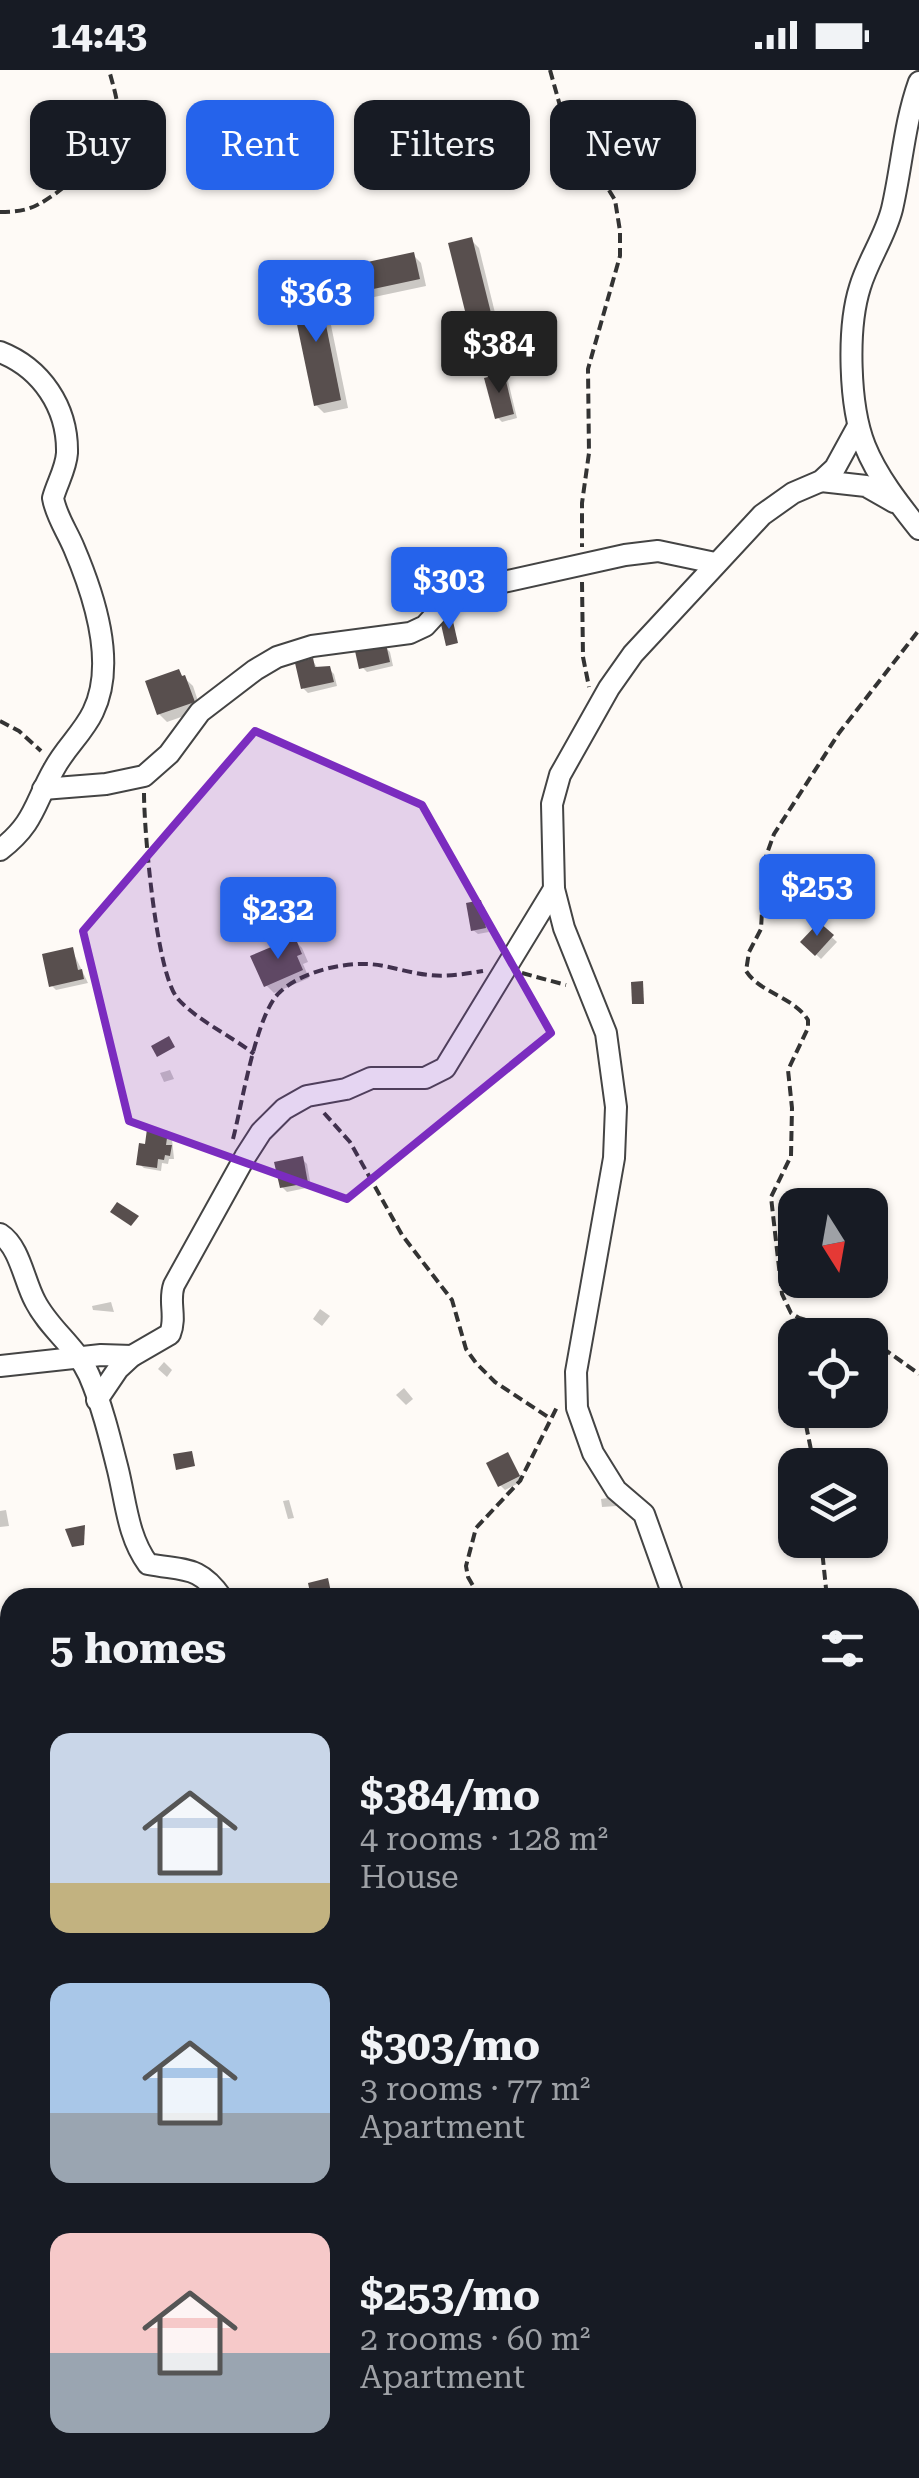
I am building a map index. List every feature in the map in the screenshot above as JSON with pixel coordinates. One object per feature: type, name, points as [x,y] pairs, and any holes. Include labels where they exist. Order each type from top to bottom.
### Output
[{"type":"street","points":[[919,82],[904,128],[892,208],[860,285],[852,349],[858,426],[876,469],[919,529]]},
{"type":"street","points":[[0,352],[16,358],[43,380],[58,406],[67,452],[53,498],[84,572],[103,657],[96,708],[56,764],[22,834],[0,850]]},
{"type":"street","points":[[670,1588],[644,1514],[605,1475],[577,1408],[576,1372],[614,1158],[616,1106],[606,1032],[564,928],[554,889],[552,804],[560,776],[633,654],[715,562],[777,503],[821,480],[845,454],[858,426]]},
{"type":"street","points":[[821,480],[866,486],[902,507]]},
{"type":"street","points":[[43,789],[106,784],[144,776],[169,754],[218,695],[277,657],[312,646],[410,633],[425,626],[448,601],[463,592],[582,563],[658,551],[715,562]]},
{"type":"street","points":[[98,1400],[118,1369],[132,1356],[170,1334],[174,1316],[170,1296],[174,1284],[245,1157],[272,1119],[307,1096],[346,1089],[371,1078],[436,1075],[456,1052],[554,889]]},
{"type":"street","points":[[0,1234],[17,1256],[37,1306],[81,1358],[98,1400],[137,1548],[148,1564],[195,1570],[212,1588]]},
{"type":"street","points":[[0,1366],[132,1356]]},
{"type":"path","points":[[0,212],[39,204],[106,146],[116,132],[118,114],[109,70]]},
{"type":"path","points":[[550,70],[562,113],[616,200],[620,231],[620,256],[588,369],[590,453],[582,504],[583,657],[592,719]]},
{"type":"path","points":[[799,1318],[785,1305],[779,1283],[772,1197],[790,1156],[792,1108],[788,1070],[808,1020],[801,1010],[749,977],[747,962],[761,929],[765,859],[774,834],[839,733],[919,630]]},
{"type":"path","points":[[0,721],[19,731],[56,764]]},
{"type":"path","points":[[144,776],[150,886],[170,988],[193,1012],[254,1054]]},
{"type":"path","points":[[232,1142],[270,1008],[279,992],[316,973],[366,964],[434,976],[502,970],[549,979],[578,993]]},
{"type":"path","points":[[307,1096],[350,1142],[402,1235],[452,1300],[466,1349],[476,1363],[495,1382],[551,1419]]},
{"type":"path","points":[[888,1352],[919,1374]]},
{"type":"path","points":[[474,1588],[466,1566],[476,1528],[520,1481],[558,1406]]},
{"type":"path","points":[[823,1558],[826,1588]]},
{"type":"highlighted area","points":[[255,731],[422,805],[551,1033],[347,1199],[129,1121],[83,931]]},
{"type":"building","points":[[472,237],[496,333],[472,339],[448,243]]},
{"type":"building","points":[[414,252],[420,279],[350,294],[344,267]]},
{"type":"building","points":[[318,285],[341,400],[314,406],[290,291]]},
{"type":"building","points":[[499,351],[503,367],[484,372],[480,356]]},
{"type":"building","points":[[504,373],[514,414],[495,419],[484,378]]},
{"type":"building","points":[[452,617],[458,643],[446,646],[440,620]]},
{"type":"building","points":[[386,644],[390,662],[359,669],[355,651]]},
{"type":"building","points":[[313,658],[315,667],[330,666],[334,682],[301,689],[295,663]]},
{"type":"building","points":[[179,669],[195,702],[157,715],[145,681]]},
{"type":"building","points":[[481,900],[486,928],[471,931],[466,903]]},
{"type":"building","points":[[819,922],[834,935],[815,956],[800,942]]},
{"type":"building","points":[[295,937],[303,970],[264,987],[250,956]]},
{"type":"building","points":[[73,947],[84,979],[49,987],[42,954]]},
{"type":"building","points":[[643,981],[644,1004],[632,1004],[631,982]]},
{"type":"building","points":[[169,1036],[175,1047],[157,1057],[151,1046]]},
{"type":"building","points":[[147,1129],[168,1131],[166,1145],[172,1145],[170,1156],[158,1159],[157,1168],[136,1165],[139,1143],[145,1144]]},
{"type":"building","points":[[303,1156],[308,1183],[280,1188],[274,1162]]},
{"type":"building","points":[[117,1202],[139,1216],[131,1226],[110,1212]]},
{"type":"building","points":[[192,1451],[195,1466],[176,1470],[173,1454]]},
{"type":"building","points":[[508,1452],[520,1476],[498,1487],[486,1463]]},
{"type":"building","points":[[85,1525],[84,1545],[72,1547],[65,1529]]},
{"type":"building","points":[[328,1578],[330,1588],[309,1588],[308,1583]]}]
